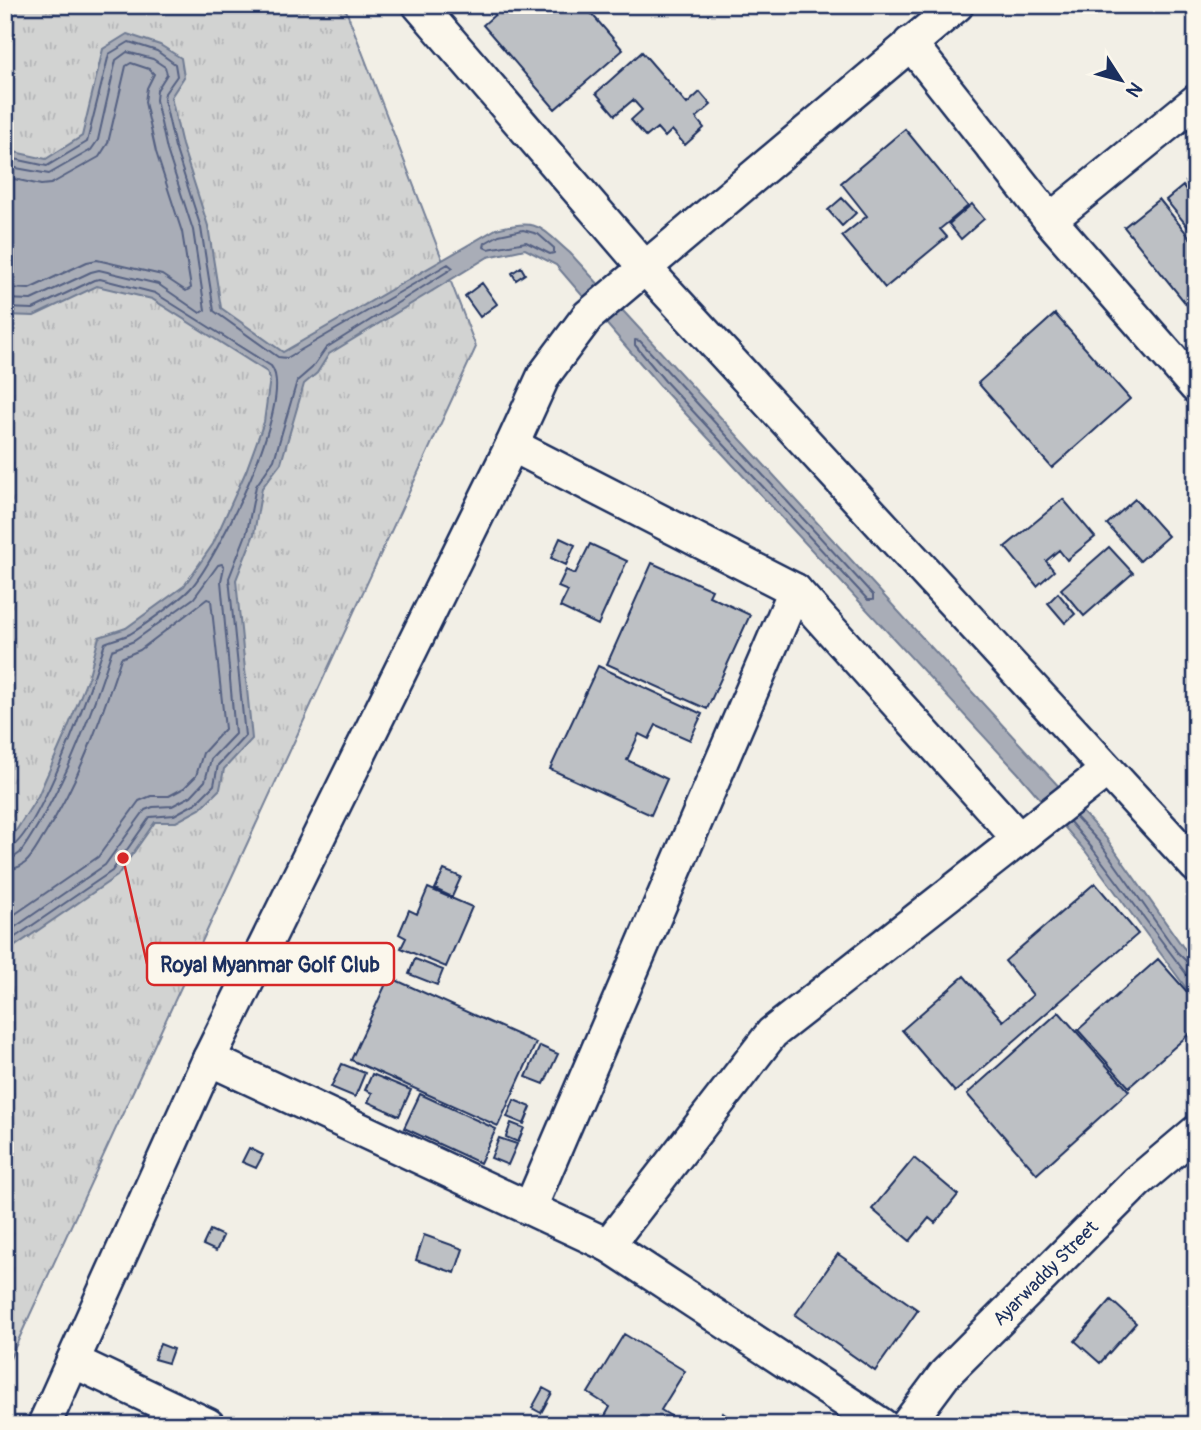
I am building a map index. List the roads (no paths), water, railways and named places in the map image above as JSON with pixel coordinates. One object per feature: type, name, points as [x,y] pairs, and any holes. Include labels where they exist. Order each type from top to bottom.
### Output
[{"type":"street","points":[[419,5],[646,269],[1196,866]]},
{"type":"street","points":[[44,1425],[209,1059],[544,375],[588,316],[957,5]]},
{"type":"street","points":[[910,43],[1050,220],[1196,387]]},
{"type":"street","points":[[1050,220],[1196,101]]},
{"type":"street","points":[[512,445],[796,590],[1019,839]]},
{"type":"street","points":[[530,1208],[796,590]]},
{"type":"street","points":[[608,1245],[772,1033],[1107,770]]},
{"type":"street","points":[[209,1059],[608,1245],[882,1425]]},
{"type":"street","name":"Ayarwaddy Street","points":[[907,1425],[945,1374],[1137,1182],[1196,1132]]},
{"type":"street","points":[[73,1361],[208,1425]]},
{"type":"water","points":[[127,34],[160,45],[181,58],[184,77],[171,97],[182,145],[208,226],[221,308],[283,352],[496,229],[521,224],[544,231],[570,253],[1106,838],[1183,947],[1196,961],[1196,995],[1189,992],[1086,852],[1018,773],[660,386],[556,265],[525,249],[488,257],[329,354],[317,373],[304,384],[281,463],[262,488],[254,534],[236,580],[252,739],[224,769],[220,789],[200,809],[176,822],[155,822],[117,876],[5,953],[5,848],[38,796],[89,675],[99,637],[126,628],[184,586],[213,544],[246,471],[264,422],[270,378],[267,372],[152,299],[97,286],[34,316],[5,315],[5,150],[46,159],[82,136],[103,49]]},
{"type":"place","name":"Royal Myanmar Golf Club","points":[[123,858]]}]
